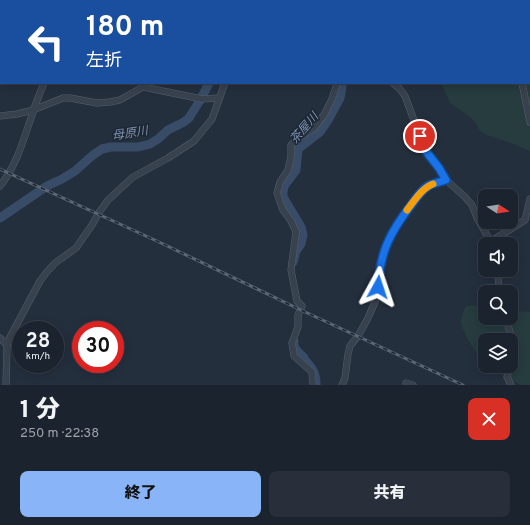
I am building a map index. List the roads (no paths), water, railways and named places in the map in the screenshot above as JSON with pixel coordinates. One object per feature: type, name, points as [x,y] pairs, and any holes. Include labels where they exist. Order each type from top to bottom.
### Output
[{"type":"street","points":[[0,186],[10,174],[44,84]]},
{"type":"street","points":[[6,385],[9,339],[46,273],[55,263],[76,248],[108,200],[133,177],[168,158],[194,141],[212,118],[225,84]]},
{"type":"street","points":[[313,385],[312,372],[294,356],[292,343],[298,327],[298,315],[302,306],[297,301],[291,270],[296,232],[291,221],[283,210],[278,193],[280,182],[288,170],[291,156],[291,145],[297,138],[314,128],[324,115],[337,84]]},
{"type":"street","points":[[394,84],[405,96],[425,150],[446,180],[472,205],[477,218],[489,237]]},
{"type":"street","points":[[522,84],[530,122]]},
{"type":"street","points":[[0,116],[33,110],[63,98],[97,103],[120,100],[143,86],[202,99],[219,98]]},
{"type":"street","points":[[342,385],[345,378],[350,346],[358,336],[375,302],[380,264],[383,252],[390,237],[418,196],[428,186],[446,180]]},
{"type":"street","points":[[499,237],[527,222],[530,199]]},
{"type":"street","points":[[0,338],[8,345]]},
{"type":"street","points":[[508,373],[507,376],[511,385]]},
{"type":"street","points":[[406,383],[413,385]]},
{"type":"waterway","name":"母原川","points":[[0,218],[47,186],[75,171],[102,149],[111,147],[138,147],[150,144],[158,139],[168,130],[189,118],[208,84]]},
{"type":"waterway","name":"茶屋川","points":[[293,262],[296,251],[301,244],[303,235],[301,227],[283,197],[284,186],[296,170],[298,149],[320,132],[328,120],[340,98],[341,84]]},
{"type":"waterway","name":"茶屋川","points":[[294,341],[293,343],[296,350],[313,370],[316,385]]},
{"type":"railway","points":[[0,169],[463,385]]}]
